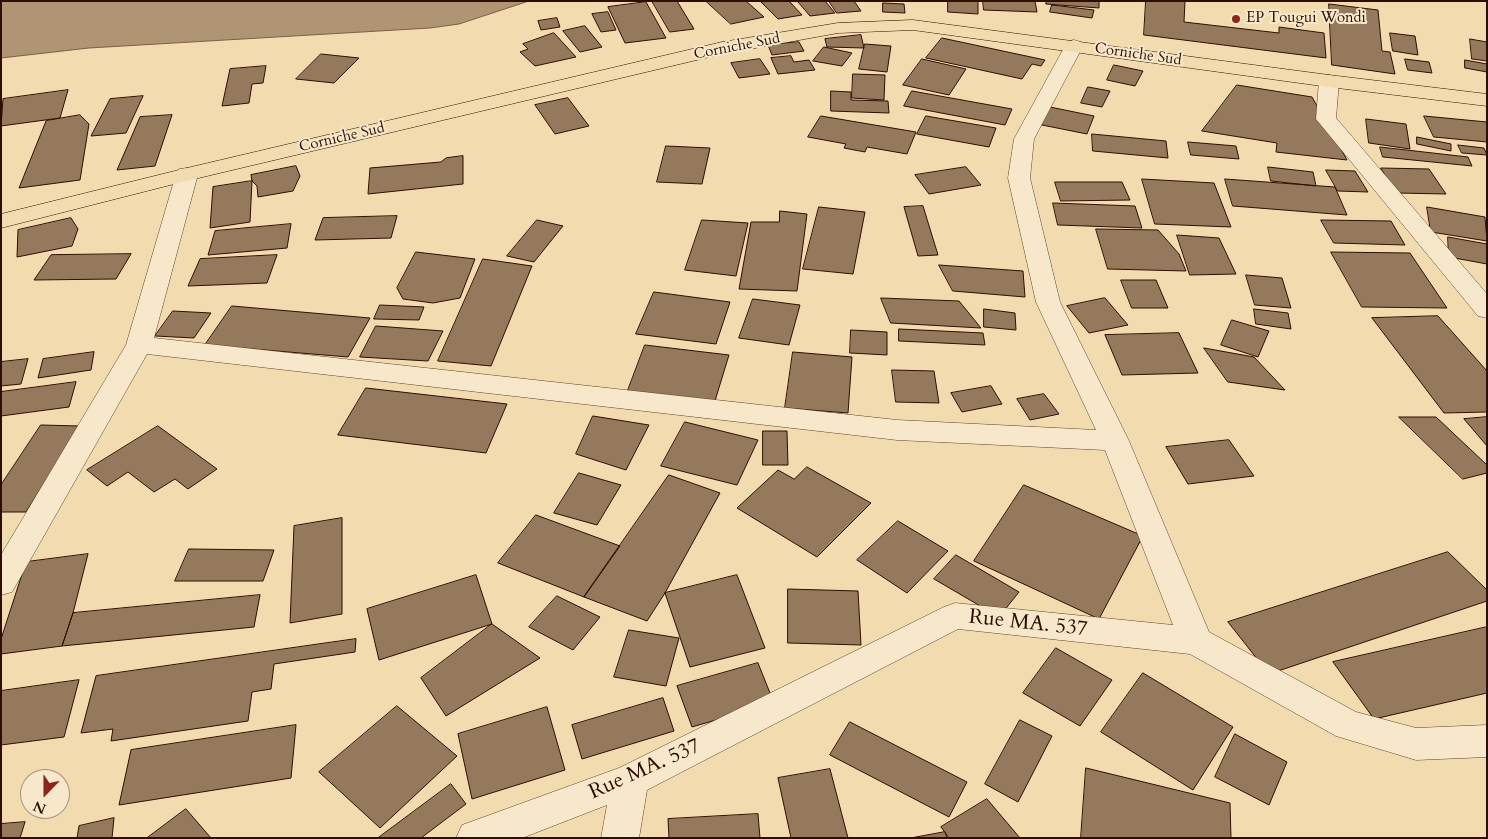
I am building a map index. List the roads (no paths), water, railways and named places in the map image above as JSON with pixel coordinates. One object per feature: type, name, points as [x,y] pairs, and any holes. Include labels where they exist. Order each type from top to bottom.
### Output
[{"type":"main road","name":"Corniche Sud","points":[[1,221],[187,174],[722,48],[838,28],[913,26],[1074,46],[1329,82],[1487,100]]},
{"type":"street","points":[[1074,46],[1024,139],[1019,178],[1048,302],[1115,441],[1196,641]]},
{"type":"street","points":[[1329,82],[1326,119],[1487,310]]},
{"type":"street","points":[[1,583],[139,345],[187,174]]},
{"type":"street","points":[[139,345],[897,430],[1115,441]]},
{"type":"street","name":"Rue MA. 537","points":[[475,838],[630,780],[955,616],[1196,641],[1348,724],[1416,744],[1487,741]]},
{"type":"street","points":[[620,838],[630,780]]},
{"type":"place","name":"EP Tougui Wondi","points":[[1236,19]]}]
